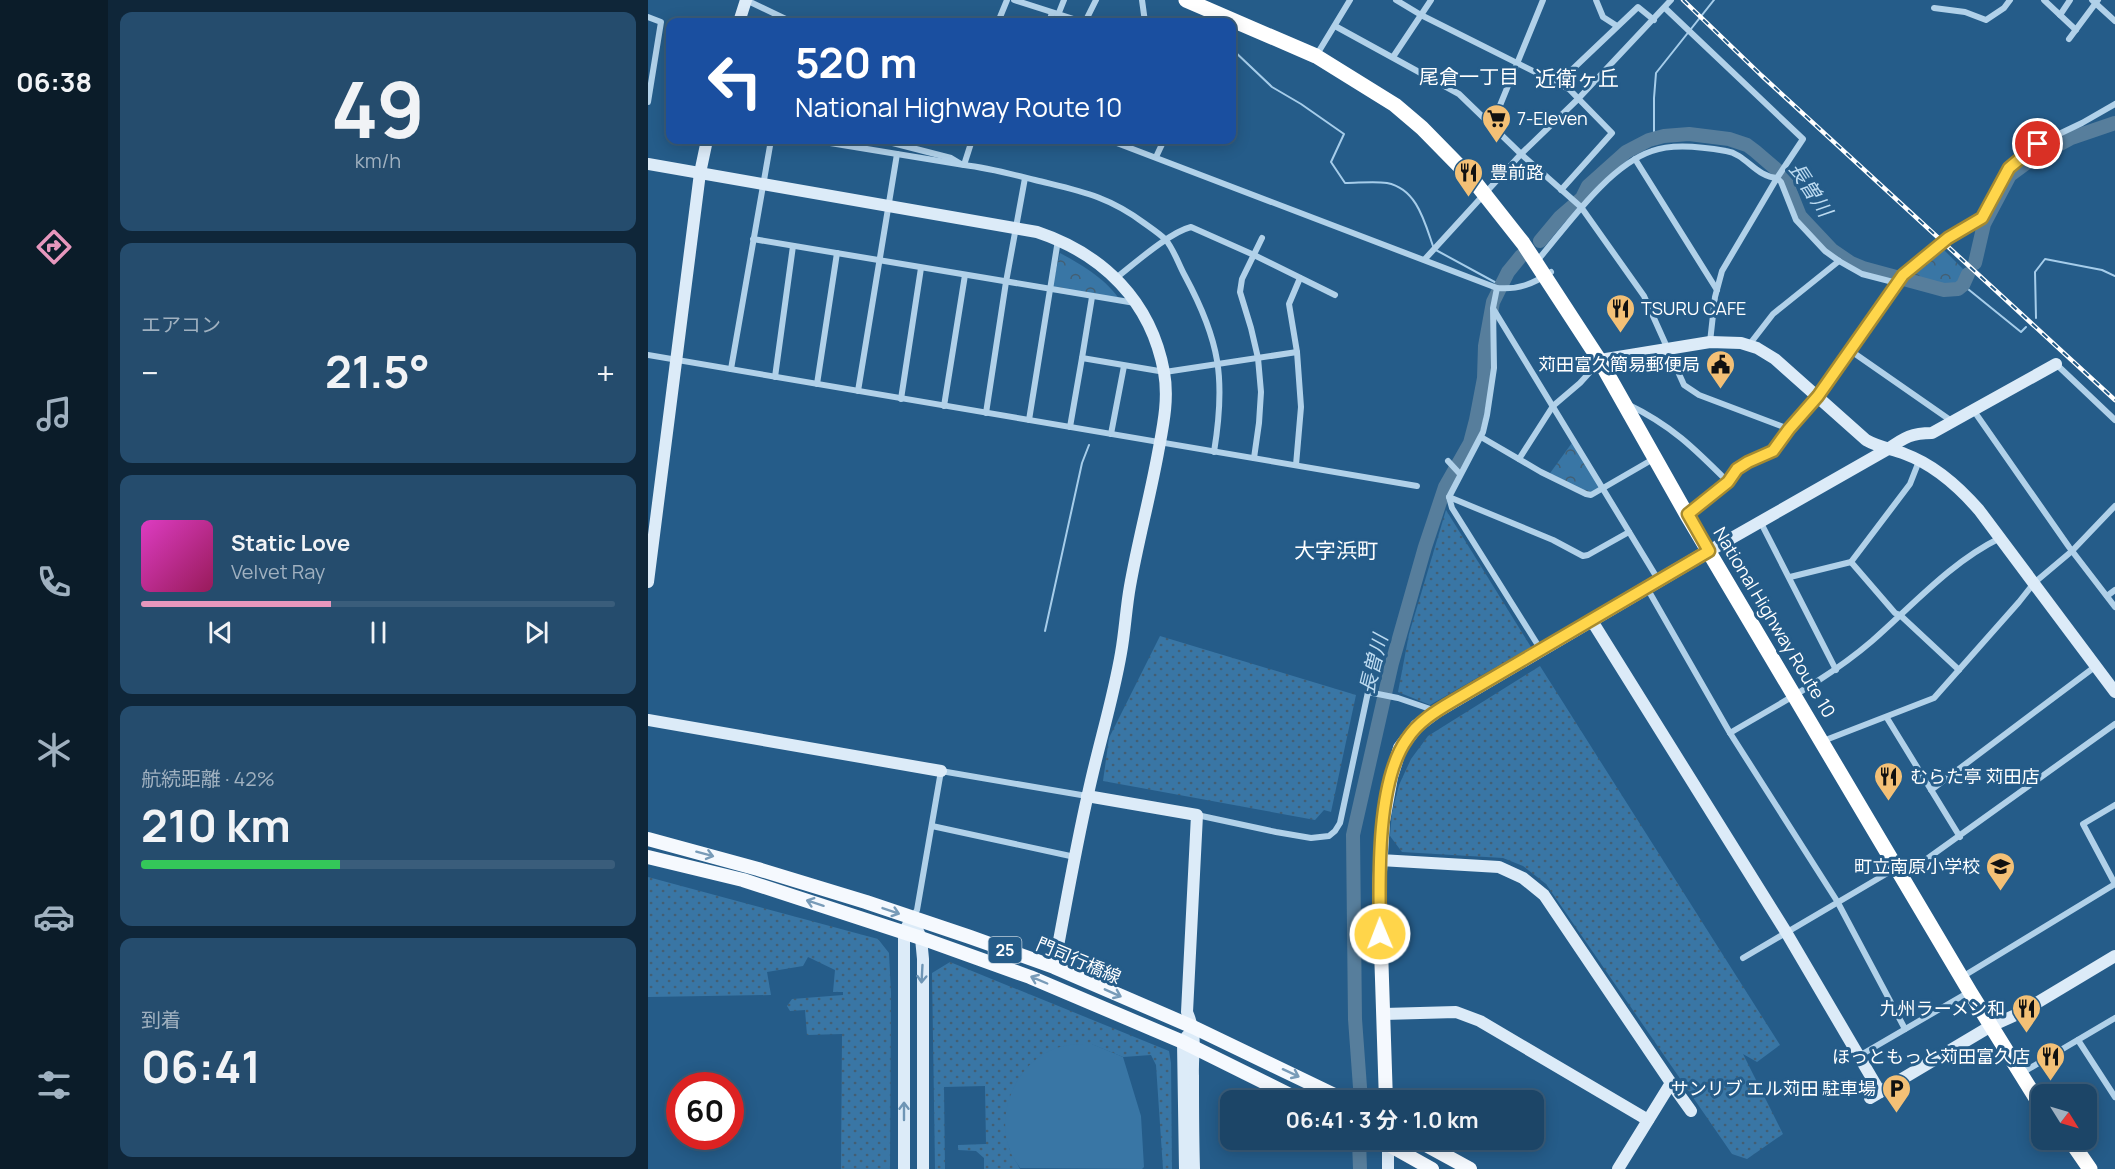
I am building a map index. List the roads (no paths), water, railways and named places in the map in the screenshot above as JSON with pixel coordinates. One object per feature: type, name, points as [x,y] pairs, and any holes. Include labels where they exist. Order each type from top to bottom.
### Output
[{"type":"highway","name":"National Highway Route 10","points":[[1186,0],[1215,6],[1288,34],[1318,53],[1356,69],[1405,104],[1457,151],[1487,191],[1524,231],[1538,259],[1603,360],[1656,458],[1714,548],[2031,1087]]},
{"type":"highway","name":"National Highway Route 10","points":[[1627,404],[1691,512]]},
{"type":"highway","name":"National Highway Route 10","points":[[1965,975],[1970,992],[1995,1023]]},
{"type":"highway","name":"National Highway Route 10","points":[[2023,1072],[2033,1084]]},
{"type":"highway","points":[[2069,1150],[2082,1169]]},
{"type":"highway","points":[[2077,1150],[2090,1169]]},
{"type":"main road","points":[[1386,1090],[1380,860],[1386,799],[1395,762],[1408,736],[1437,711],[1714,548]]},
{"type":"main road","name":"門司行橋線","points":[[648,839],[758,869],[912,918],[1054,967],[1193,1027],[1324,1090]]},
{"type":"main road","name":"門司行橋線","points":[[648,857],[743,880],[904,932],[1030,977],[1189,1045],[1280,1090]]},
{"type":"main road","points":[[1400,1150],[1432,1169]]},
{"type":"main road","points":[[1436,1150],[1470,1169]]},
{"type":"street","points":[[740,18],[746,0],[784,18]]},
{"type":"street","points":[[1000,18],[1007,0]]},
{"type":"street","points":[[1014,0],[1069,18]]},
{"type":"street","points":[[1052,18],[1064,0]]},
{"type":"street","points":[[1085,18],[1096,0]]},
{"type":"street","points":[[1142,0],[1144,18]]},
{"type":"street","points":[[1318,53],[1350,0]]},
{"type":"street","points":[[1396,0],[1421,15],[1569,88],[1612,133],[1561,190]]},
{"type":"street","points":[[1393,57],[1431,0]]},
{"type":"street","points":[[1492,125],[1543,0]]},
{"type":"street","points":[[1596,0],[1603,17],[1617,26]]},
{"type":"street","points":[[1425,259],[1521,154],[1578,99],[1671,0]]},
{"type":"street","points":[[1934,8],[1965,12],[1986,20],[2004,8],[2010,0]]},
{"type":"street","points":[[2060,15],[2070,0]]},
{"type":"street","points":[[2046,1],[2076,30]]},
{"type":"street","points":[[2069,39],[2095,1],[2115,21]]},
{"type":"street","points":[[1558,83],[1638,6],[1654,20]]},
{"type":"street","points":[[1665,8],[1803,139],[1722,271],[1710,342]]},
{"type":"street","points":[[648,17],[661,22],[648,102]]},
{"type":"street","points":[[1335,26],[1459,94],[1521,154],[1581,207],[1644,296],[1684,385],[1690,390],[1789,429]]},
{"type":"street","points":[[1691,512],[1728,482],[1737,469],[1773,451],[1818,396],[1903,275],[1948,238],[1982,218],[2009,168],[2020,157],[2038,144],[2115,104]]},
{"type":"street","points":[[648,582],[675,359],[700,173],[706,144]]},
{"type":"street","points":[[731,369],[770,144]]},
{"type":"street","points":[[836,144],[989,168],[1096,195],[1128,211],[1166,241],[1203,313],[1219,364],[1219,425],[1214,452]]},
{"type":"street","points":[[897,144],[951,158],[964,165]]},
{"type":"street","points":[[964,165],[971,144]]},
{"type":"street","points":[[1120,144],[1497,288],[1512,290],[1549,274]]},
{"type":"street","points":[[1156,157],[1162,144]]},
{"type":"street","points":[[1538,259],[1581,207],[1621,169],[1652,151],[1661,148],[1685,147],[1738,154],[1767,177],[1777,178],[1781,182],[1796,220],[1825,251],[1862,274],[1898,282]]},
{"type":"street","points":[[858,391],[897,154]]},
{"type":"street","points":[[1635,159],[1717,290]]},
{"type":"street","points":[[648,164],[1016,228],[1058,239],[1091,257],[1116,278],[1148,324],[1157,345],[1164,372],[1166,399],[1160,443],[1130,585],[1121,654],[1087,796],[1054,967]]},
{"type":"street","points":[[986,413],[1025,178]]},
{"type":"street","points":[[1116,278],[1166,241],[1191,227],[1335,295]]},
{"type":"street","points":[[1254,458],[1261,392],[1258,358],[1240,292],[1242,279],[1262,238]]},
{"type":"street","points":[[753,239],[1135,303]]},
{"type":"street","points":[[1029,420],[1058,239]]},
{"type":"street","points":[[775,377],[793,246]]},
{"type":"street","points":[[817,384],[837,253]]},
{"type":"street","points":[[1749,345],[1773,314],[1839,261]]},
{"type":"street","points":[[901,399],[921,268]]},
{"type":"street","points":[[944,406],[965,275]]},
{"type":"street","points":[[1296,465],[1301,407],[1297,352],[1289,304],[1300,278]]},
{"type":"street","points":[[1497,288],[1493,308],[1494,368],[1487,415],[1481,437],[1459,472],[1449,497],[1452,508],[1541,651]]},
{"type":"street","points":[[1070,427],[1092,297]]},
{"type":"street","points":[[1493,308],[1629,532],[1653,585],[1730,732],[1837,901],[1905,1029]]},
{"type":"street","points":[[1519,459],[1553,406],[1580,383],[1594,365],[1603,360],[1710,342],[1725,341],[1749,345],[1775,359],[1866,440],[1875,446],[1907,454],[1946,477],[1961,490],[2000,538],[2115,692]]},
{"type":"street","points":[[1851,351],[1953,422]]},
{"type":"street","points":[[1082,358],[1164,372],[1297,352]]},
{"type":"street","points":[[648,354],[1417,486]]},
{"type":"street","points":[[1714,548],[1888,449],[1903,438],[1916,433],[1932,433],[2056,364],[2115,420]]},
{"type":"street","points":[[1111,434],[1124,366]]},
{"type":"street","points":[[1627,404],[1653,416],[1691,444],[1728,482]]},
{"type":"street","points":[[1974,411],[2072,551],[2115,607]]},
{"type":"street","points":[[1481,437],[1591,495],[1656,458]]},
{"type":"street","points":[[1790,576],[1851,562],[1910,484],[1919,461]]},
{"type":"street","points":[[1448,462],[1459,472]]},
{"type":"street","points":[[1449,497],[1553,540],[1583,556],[1629,532]]},
{"type":"street","points":[[1826,740],[1934,698],[2034,583],[2072,551],[2115,506]]},
{"type":"street","points":[[1760,520],[1836,670]]},
{"type":"street","points":[[1730,732],[1799,694],[1836,670],[1978,548],[2000,538]]},
{"type":"street","points":[[1851,562],[1895,613],[1900,615],[1959,670]]},
{"type":"street","points":[[2107,596],[2115,590]]},
{"type":"street","points":[[1592,621],[1786,932],[1859,1056],[1875,1095],[2115,947]]},
{"type":"street","points":[[1931,790],[2096,666]]},
{"type":"street","points":[[648,720],[1197,815],[1311,838],[1329,836],[1340,823],[1368,692],[1398,698],[1437,711]]},
{"type":"street","points":[[1887,718],[1960,837]]},
{"type":"street","points":[[1743,958],[1837,901],[1892,871],[1906,875],[2115,724]]},
{"type":"street","points":[[904,1169],[904,932],[917,910],[941,771]]},
{"type":"street","points":[[1965,975],[2115,884],[2083,824],[2115,805]]},
{"type":"street","points":[[1185,1169],[1189,1045],[1193,1027],[1187,1012],[1197,815]]},
{"type":"street","points":[[932,826],[1076,857]]},
{"type":"street","points":[[1380,860],[1499,867],[1534,886],[1544,895],[1691,1111]]},
{"type":"street","points":[[912,918],[921,938],[923,959],[923,1169]]},
{"type":"street","points":[[1995,1023],[2020,1013],[2115,956]]},
{"type":"street","points":[[1859,1056],[1970,992]]},
{"type":"street","points":[[1384,1014],[1456,1012],[1467,1015],[1648,1120]]},
{"type":"street","points":[[2023,1072],[2115,1018]]},
{"type":"street","points":[[2078,1040],[2115,1097]]},
{"type":"street","points":[[1189,1045],[1192,1066],[1194,1169]]},
{"type":"street","points":[[1618,1169],[1671,1083]]},
{"type":"street","points":[[1386,1150],[1388,1169]]},
{"type":"waterway","points":[[1654,138],[1656,73],[1714,0]]},
{"type":"waterway","points":[[1236,53],[1272,87],[1344,134],[1331,162],[1345,183],[1382,182],[1406,192],[1419,209],[1434,249],[1502,286]]},
{"type":"waterway","name":"長曽川","points":[[1975,263],[1984,224],[2010,175],[2029,161],[2071,138],[2115,123]]},
{"type":"waterway","name":"長曽川","points":[[1540,241],[1560,217],[1582,198],[1588,186],[1626,152],[1649,140],[1689,134],[1729,139],[1747,145],[1755,151],[1784,176],[1800,216],[1832,250],[1851,263],[1944,290],[1958,289],[1963,285],[1968,274]]},
{"type":"waterway","name":"長曽川","points":[[1360,1090],[1355,1019],[1353,835],[1392,663],[1425,547],[1445,487],[1470,443],[1484,378],[1485,346],[1493,302],[1508,272],[1521,256]]},
{"type":"waterway","points":[[2036,318],[2035,272],[2045,259],[2102,270],[2115,276]]},
{"type":"waterway","points":[[1963,285],[2021,332],[2026,327]]},
{"type":"waterway","points":[[1045,631],[1082,463],[1089,445]]},
{"type":"waterway","name":"長曽川","points":[[1359,1150],[1360,1169]]},
{"type":"railway","points":[[1683,0],[1762,76],[2115,400]]},
{"type":"place","name":"7-Eleven","points":[[1496,144]]},
{"type":"place","name":"豊前路","points":[[1469,198]]},
{"type":"place","name":"TSURU CAFE","points":[[1620,334]]},
{"type":"place","name":"苅田富久簡易郵便局","points":[[1721,390]]},
{"type":"place","name":"むらた亭 苅田店","points":[[1889,802]]},
{"type":"place","name":"町立南原小学校","points":[[2001,892]]},
{"type":"place","name":"九州ラーメン和","points":[[2026,1034]]},
{"type":"place","name":"ほっともっと苅田富久店","points":[[2051,1082]]},
{"type":"place","name":"サンリブ エル苅田 駐車場","points":[[1897,1114]]},
{"type":"district","name":"尾倉一丁目","points":[[1469,76]]},
{"type":"district","name":"近衛ヶ丘","points":[[1577,78]]},
{"type":"district","name":"大字浜町","points":[[1336,550]]}]
